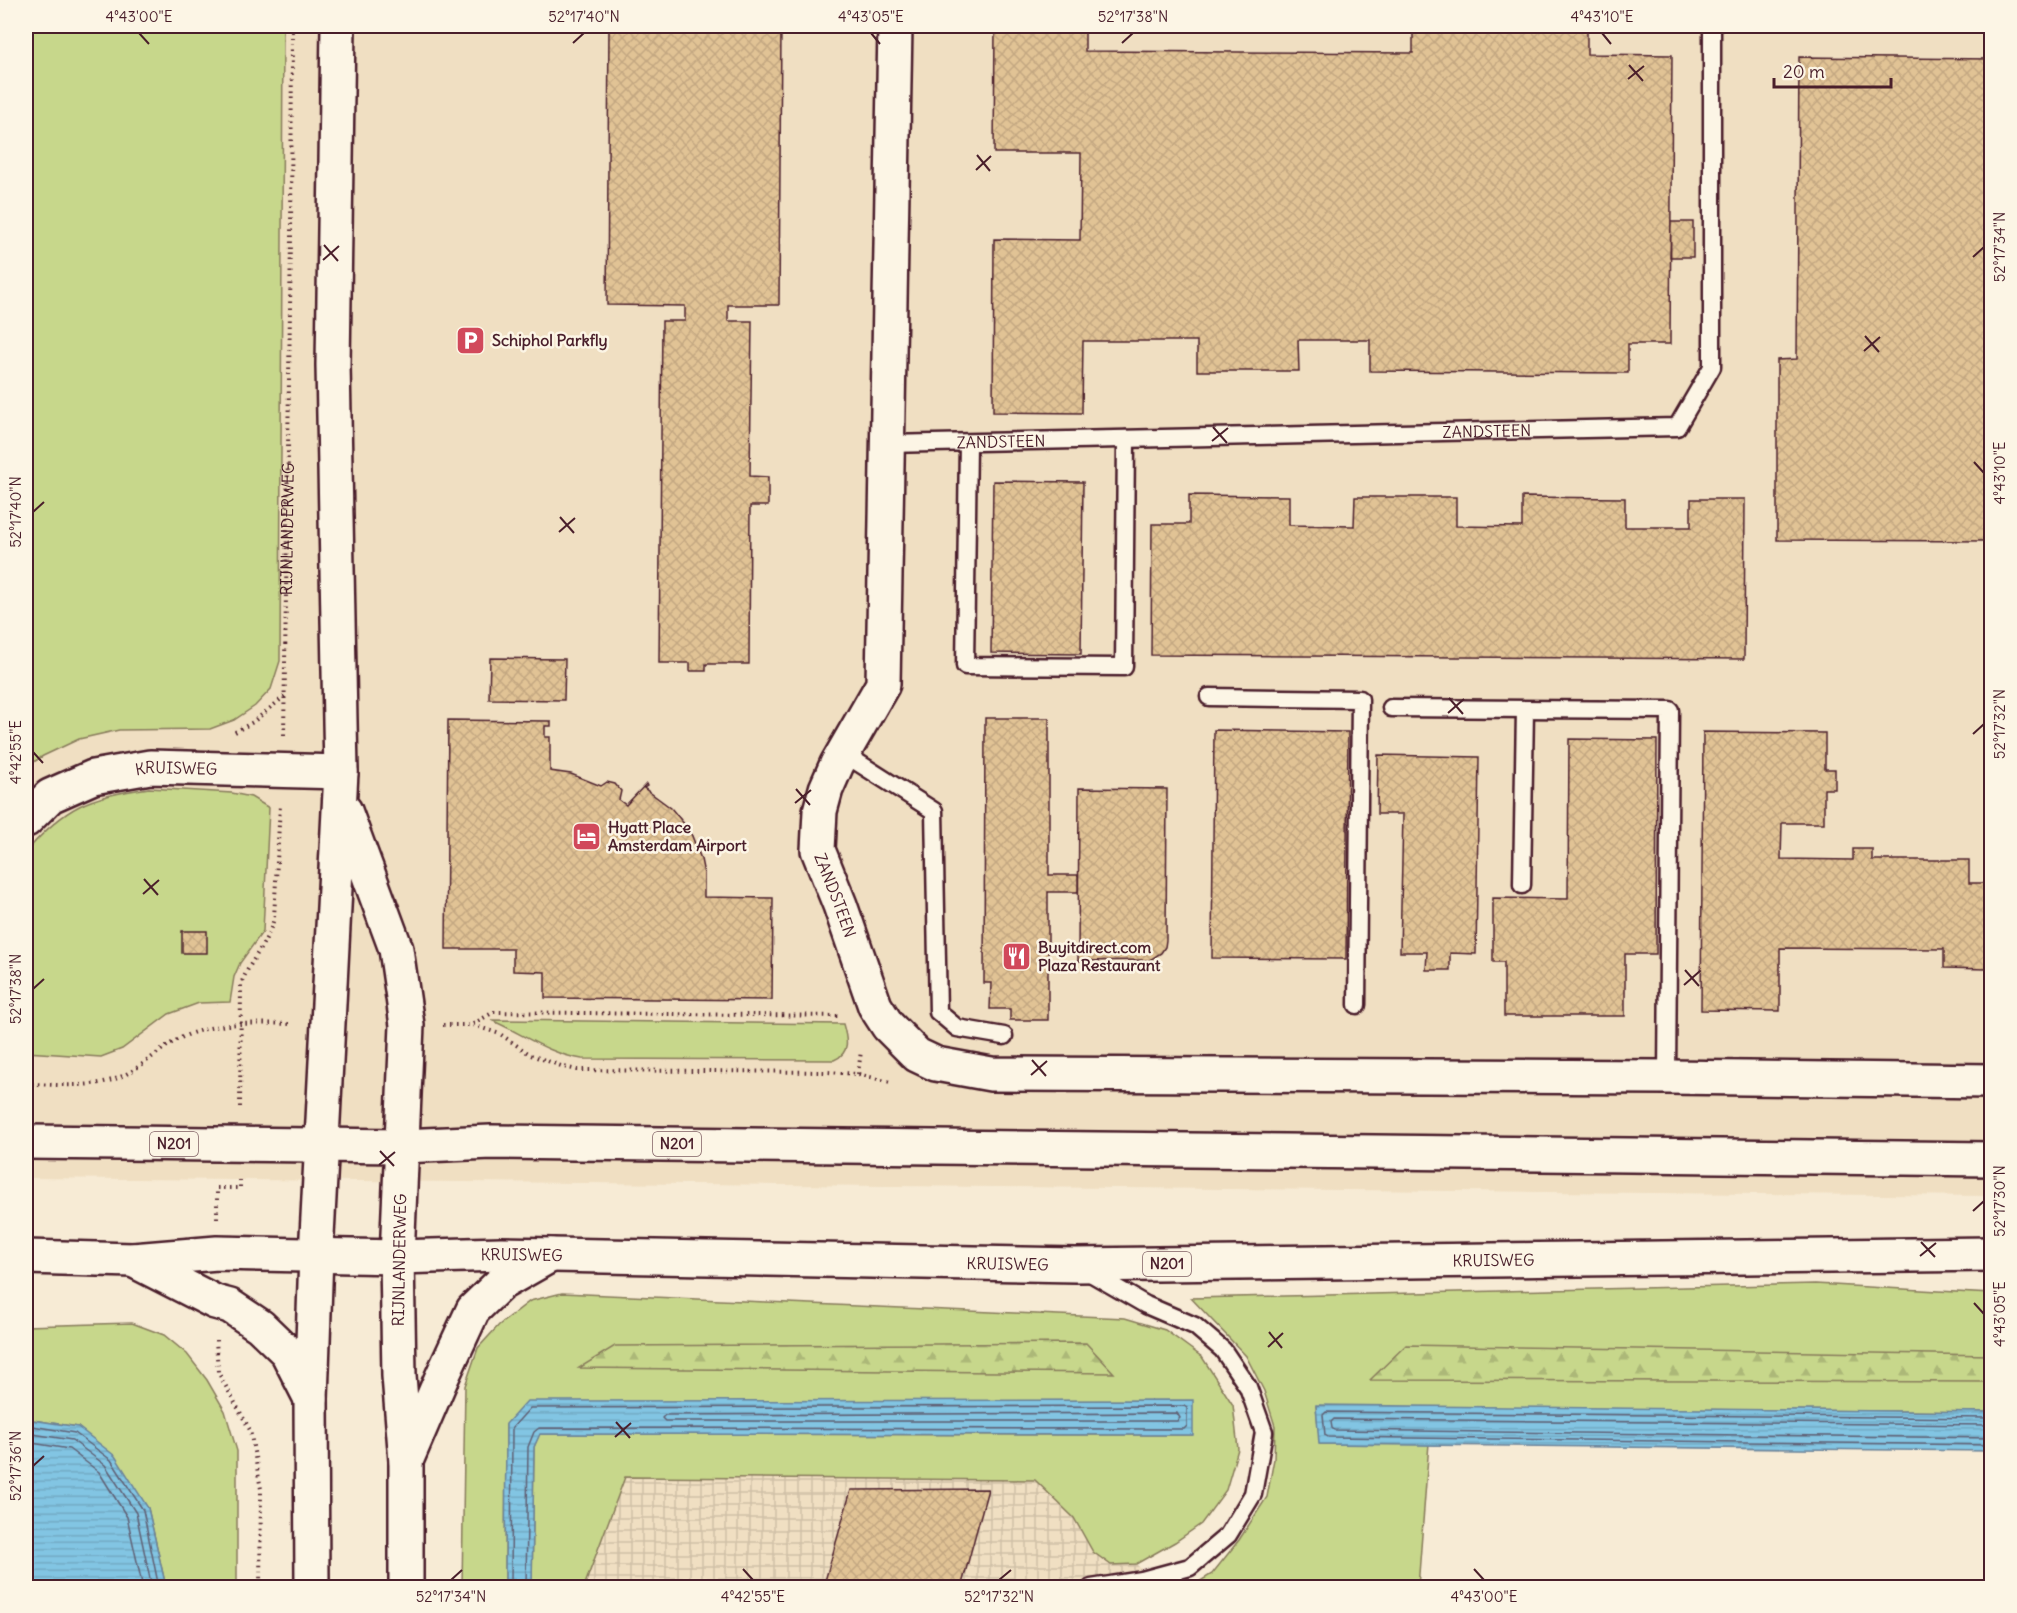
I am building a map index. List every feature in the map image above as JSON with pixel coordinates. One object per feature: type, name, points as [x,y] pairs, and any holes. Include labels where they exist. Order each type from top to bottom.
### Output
[{"type":"main road","name":"RIJNLANDERWEG","points":[[312,1587],[311,1399],[316,1255],[341,785],[333,365],[338,26]]},
{"type":"main road","name":"ZANDSTEEN","points":[[895,26],[882,684],[843,753],[826,789],[820,811],[819,850],[875,1006],[888,1026],[917,1055],[936,1064],[991,1074],[1667,1077]]},
{"type":"main road","name":"KRUISWEG","points":[[26,820],[50,796],[93,777],[150,767],[282,771],[341,785]]},
{"type":"main road","name":"RIJNLANDERWEG","points":[[341,785],[396,949],[406,1025],[397,1257],[399,1376],[406,1461],[406,1587]]},
{"type":"main road","points":[[1667,1077],[1992,1081]]},
{"type":"main road","name":"N201","points":[[26,1142],[402,1146],[491,1142],[1992,1159]]},
{"type":"main road","name":"KRUISWEG","points":[[26,1257],[133,1260],[217,1253],[397,1257],[551,1255],[1076,1265],[1992,1254]]},
{"type":"main road","points":[[406,1461],[473,1310],[500,1284],[551,1255]]},
{"type":"main road","points":[[133,1260],[215,1302],[230,1306],[260,1326],[287,1352],[311,1399]]},
{"type":"lane","name":"ZANDSTEEN","points":[[887,444],[1677,427],[1712,367],[1712,26]]},
{"type":"lane","points":[[968,443],[965,666],[1124,667],[1126,439]]},
{"type":"lane","points":[[1209,698],[1360,699],[1357,1005]]},
{"type":"lane","points":[[1391,708],[1670,710],[1667,1077]]},
{"type":"lane","points":[[1522,885],[1525,710]]},
{"type":"lane","points":[[843,753],[933,811],[938,1012],[957,1028],[1004,1036]]},
{"type":"lane","points":[[1076,1265],[1146,1305],[1195,1326],[1223,1350],[1248,1387],[1264,1432],[1253,1494],[1227,1535],[1190,1567],[1142,1580],[1091,1587]]},
{"type":"path","name":"RIJNLANDERWEG","points":[[26,1084],[88,1084],[109,1081],[126,1075],[175,1041],[200,1029],[239,1024],[241,984],[246,971],[270,934],[274,918],[285,696],[292,26]]},
{"type":"path","points":[[473,1025],[494,1012],[840,1016],[853,1015],[875,1006]]},
{"type":"shaded area","points":[[26,26],[1991,26],[1991,1196],[26,1178]]},
{"type":"shaded area","points":[[625,1477],[1035,1480],[1074,1518],[1093,1552],[1111,1565],[1136,1564],[1160,1587],[584,1588]]},
{"type":"green space","points":[[26,26],[283,26],[280,661],[271,689],[255,706],[234,720],[210,729],[119,730],[79,739],[26,767]]},
{"type":"green space","points":[[149,788],[232,793],[251,797],[269,808],[263,931],[240,963],[234,977],[230,1002],[199,1003],[169,1014],[122,1049],[101,1057],[26,1052],[26,852],[53,824],[80,806],[110,795]]},
{"type":"green space","points":[[491,1020],[843,1024],[846,1045],[843,1053],[834,1060],[582,1059],[546,1048]]},
{"type":"green space","points":[[1815,1284],[1991,1294],[1991,1412],[1316,1406],[1320,1444],[1429,1443],[1418,1587],[1189,1588],[1212,1574],[1239,1540],[1267,1497],[1274,1459],[1275,1426],[1264,1391],[1246,1356],[1191,1298]]},
{"type":"green space","points":[[562,1293],[1125,1318],[1165,1330],[1202,1357],[1233,1405],[1238,1449],[1226,1490],[1201,1524],[1136,1564],[1111,1565],[1093,1552],[1074,1518],[1035,1480],[625,1477],[584,1587],[532,1588],[534,1447],[539,1434],[1193,1435],[506,1425],[505,1587],[462,1588],[465,1386],[478,1348],[499,1325],[530,1301]]},
{"type":"green space","points":[[132,1323],[164,1335],[187,1354],[207,1380],[225,1411],[237,1451],[237,1587],[166,1587],[148,1508],[78,1427],[26,1419],[26,1326]]},
{"type":"green space","points":[[1086,1343],[1114,1373],[579,1368],[615,1346]]},
{"type":"green space","points":[[1406,1345],[1991,1355],[1991,1382],[1370,1380]]},
{"type":"water","points":[[1193,1400],[1193,1435],[540,1434],[534,1447],[532,1587],[505,1587],[506,1424],[527,1401]]},
{"type":"water","points":[[1316,1405],[1991,1412],[1991,1451],[1319,1444]]},
{"type":"water","points":[[26,1419],[78,1427],[115,1456],[148,1508],[166,1587],[26,1587]]},
{"type":"building","points":[[609,26],[781,26],[779,305],[728,305],[728,321],[752,321],[750,476],[768,477],[768,506],[750,506],[749,664],[706,664],[706,671],[690,671],[690,663],[659,663],[662,321],[685,321],[685,306],[607,305]]},
{"type":"building","points":[[995,26],[1085,26],[1085,51],[1413,53],[1413,26],[1587,26],[1587,54],[1672,55],[1670,344],[1628,344],[1628,373],[1370,371],[1370,340],[1298,340],[1299,371],[1197,371],[1197,341],[1083,341],[1082,413],[993,412],[994,239],[1080,240],[1081,153],[994,153]]},
{"type":"building","points":[[1799,57],[1992,59],[1992,541],[1777,540],[1777,360],[1797,359]]},
{"type":"building","points":[[1671,222],[1693,222],[1693,257],[1670,257]]},
{"type":"building","points":[[993,481],[1083,482],[1081,654],[991,653]]},
{"type":"building","points":[[1189,495],[1289,496],[1289,525],[1354,526],[1355,497],[1456,497],[1456,526],[1522,527],[1522,497],[1625,498],[1625,527],[1691,527],[1691,499],[1745,499],[1744,659],[1151,655],[1152,524],[1189,524]]},
{"type":"building","points":[[490,658],[565,659],[564,700],[489,699]]},
{"type":"building","points":[[985,718],[1049,718],[1049,875],[1078,875],[1078,892],[1048,892],[1048,1020],[1010,1020],[1010,1009],[990,1009],[991,983],[984,983]]},
{"type":"building","points":[[448,720],[551,721],[551,726],[545,726],[545,737],[550,737],[550,771],[571,774],[601,786],[607,782],[615,784],[621,791],[619,800],[626,805],[646,784],[644,788],[671,808],[690,831],[701,859],[704,874],[704,897],[773,898],[772,1000],[545,998],[545,972],[513,971],[513,949],[446,949]]},
{"type":"building","points":[[1214,730],[1348,732],[1346,959],[1212,958]]},
{"type":"building","points":[[1703,732],[1825,733],[1825,769],[1835,769],[1835,789],[1824,789],[1824,823],[1782,823],[1781,859],[1853,860],[1853,849],[1872,849],[1872,860],[1969,860],[1969,883],[1987,883],[1987,969],[1944,968],[1944,949],[1780,948],[1780,1011],[1701,1010]]},
{"type":"building","points":[[1569,739],[1657,740],[1656,954],[1625,954],[1625,1016],[1504,1016],[1504,962],[1493,962],[1493,898],[1568,899]]},
{"type":"building","points":[[1378,755],[1479,757],[1476,954],[1450,953],[1450,970],[1426,970],[1427,952],[1400,952],[1403,814],[1377,814]]},
{"type":"building","points":[[1079,788],[1167,789],[1166,940],[1161,953],[1150,960],[1078,961]]},
{"type":"building","points":[[182,931],[207,931],[207,953],[182,953]]},
{"type":"building","points":[[988,1489],[961,1588],[823,1588],[851,1490]]},
{"type":"place","name":"Schiphol Parkfly","points":[[471,340]]},
{"type":"place","name":"Hyatt Place Amsterdam Airport","points":[[587,836]]},
{"type":"place","name":"Buyitdirect.com Plaza Restaurant","points":[[1017,956]]}]
